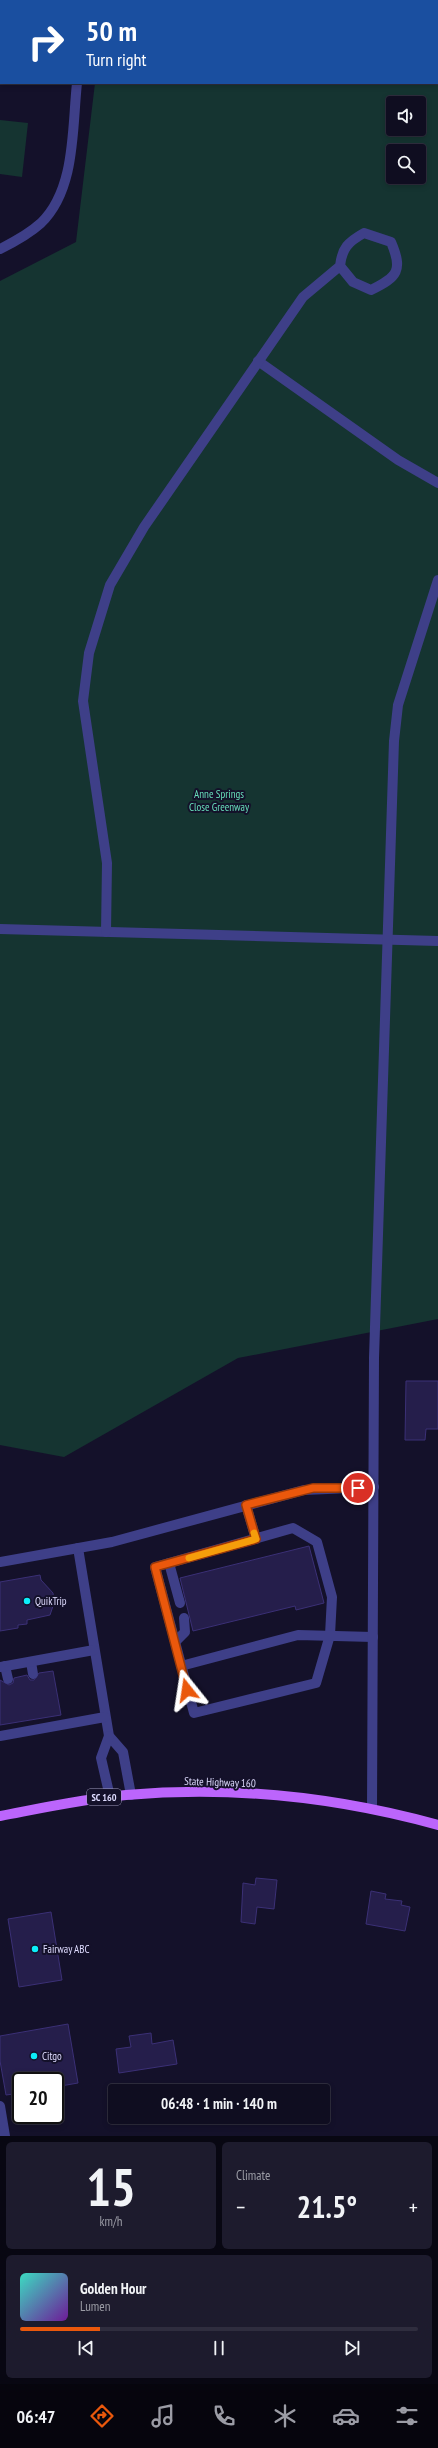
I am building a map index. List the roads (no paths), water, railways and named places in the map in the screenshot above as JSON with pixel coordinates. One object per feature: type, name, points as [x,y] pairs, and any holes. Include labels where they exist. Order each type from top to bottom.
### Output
[{"type":"main road","name":"State Highway 160","points":[[0,1816],[110,1796],[186,1792],[250,1794],[372,1809],[438,1825]]},
{"type":"street","points":[[0,249],[19,239],[42,222],[58,200],[68,167],[78,84]]},
{"type":"street","points":[[106,932],[107,863],[83,701],[89,653],[110,585],[144,527],[302,297],[340,266],[342,251],[351,240],[364,233],[391,242],[399,259],[391,278],[371,290],[352,282],[340,266]]},
{"type":"street","points":[[258,361],[398,460],[438,483]]},
{"type":"street","points":[[372,1809],[374,1358],[390,940],[394,755],[398,705],[438,580]]},
{"type":"street","points":[[0,929],[438,941]]},
{"type":"street","points":[[0,1562],[112,1542],[313,1488],[374,1487]]},
{"type":"street","points":[[246,1505],[256,1539]]},
{"type":"street","points":[[293,1528],[317,1542],[332,1597],[330,1635],[316,1683],[194,1713],[155,1567],[256,1539],[293,1528]]},
{"type":"street","points":[[78,1548],[109,1736],[123,1752],[131,1794]]},
{"type":"street","points":[[169,1563],[180,1603]]},
{"type":"street","points":[[175,1642],[185,1632],[184,1618]]},
{"type":"street","points":[[181,1666],[298,1635],[330,1635],[373,1638]]},
{"type":"street","points":[[8,1679],[3,1667],[94,1650]]},
{"type":"street","points":[[31,1662],[33,1674]]},
{"type":"street","points":[[0,1736],[16,1728],[41,1723],[105,1717]]},
{"type":"street","points":[[109,1736],[101,1758],[110,1796]]},
{"type":"street","points":[[0,2106],[5,2136]]},
{"type":"place","name":"QuikTrip","points":[[27,1601]]},
{"type":"place","name":"Fairway ABC","points":[[35,1949]]},
{"type":"place","name":"Citgo","points":[[34,2056]]},
{"type":"park label","name":"Anne Springs Close Greenway","points":[[219,800]]}]
